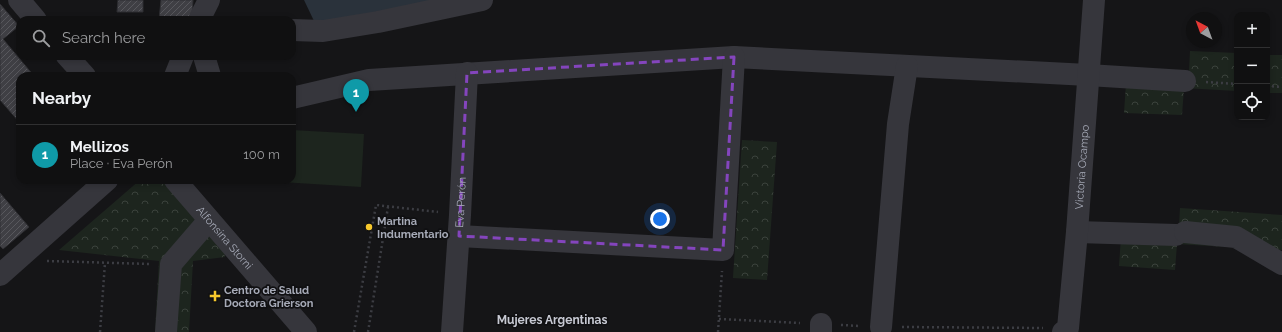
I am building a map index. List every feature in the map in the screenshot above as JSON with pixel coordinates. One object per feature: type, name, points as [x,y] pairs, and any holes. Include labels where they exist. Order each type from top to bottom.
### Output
[{"type":"street","points":[[19,0],[33,16]]},
{"type":"street","points":[[201,16],[209,0]]},
{"type":"street","points":[[296,30],[323,31],[378,22],[482,0]]},
{"type":"street","name":"Victoria Ocampo","points":[[1065,330],[1077,232],[1094,0]]},
{"type":"street","points":[[296,97],[369,80],[734,57],[1186,81]]},
{"type":"street","points":[[458,236],[723,250],[734,57]]},
{"type":"street","points":[[70,60],[81,72]]},
{"type":"street","points":[[177,72],[181,60]]},
{"type":"street","points":[[205,60],[209,72]]},
{"type":"street","points":[[881,327],[898,124],[907,66]]},
{"type":"street","name":"Eva Perón","points":[[452,332],[460,214],[466,73]]},
{"type":"street","points":[[8,268],[102,184]]},
{"type":"street","name":"Alfonsina Storni","points":[[178,184],[306,332]]},
{"type":"street","points":[[166,332],[171,264],[209,220]]},
{"type":"street","points":[[1077,232],[1181,234],[1236,237],[1282,264]]},
{"type":"path","points":[[1186,81],[1234,84]]},
{"type":"path","points":[[1270,86],[1282,87]]},
{"type":"path","points":[[354,332],[376,205],[460,214]]},
{"type":"path","points":[[368,332],[388,207]]},
{"type":"path","points":[[718,332],[723,250]]},
{"type":"path","points":[[8,268],[106,263],[171,264]]},
{"type":"path","points":[[100,332],[106,263]]},
{"type":"path","points":[[881,327],[1065,330]]},
{"type":"highlighted area","points":[[734,57],[723,250],[459,236],[467,73]]},
{"type":"green space","points":[[1190,51],[1234,53],[1234,91],[1184,88],[1182,115],[1124,113],[1127,69],[1189,72]]},
{"type":"green space","points":[[1270,55],[1282,55],[1282,93],[1270,93]]},
{"type":"green space","points":[[296,130],[364,134],[361,187],[296,183]]},
{"type":"green space","points":[[742,140],[777,142],[767,280],[733,278]]},
{"type":"green space","points":[[135,184],[167,184],[223,245],[225,257],[193,261],[189,332],[155,332],[159,261],[59,250]]},
{"type":"green space","points":[[1180,208],[1282,215],[1282,250],[1177,244],[1175,270],[1119,266],[1122,223],[1179,226]]},
{"type":"shaded area","points":[[304,0],[482,0],[378,22],[314,21]]},
{"type":"building","points":[[118,0],[143,0],[143,12],[117,12]]},
{"type":"building","points":[[161,0],[193,0],[192,16],[159,16]]},
{"type":"building","points":[[0,4],[16,23],[16,28],[3,39],[16,55],[16,60],[21,60],[31,72],[16,72],[16,118],[0,100]]},
{"type":"building","points":[[0,193],[29,227],[3,249],[0,246]]},
{"type":"place","name":"Mellizos","points":[[356,112]]},
{"type":"place","name":"Martina Indumentario","points":[[369,227]]},
{"type":"place","name":"Centro de Salud Doctora Grierson","points":[[215,296]]},
{"type":"district","name":"Mujeres Argentinas","points":[[552,320]]}]
